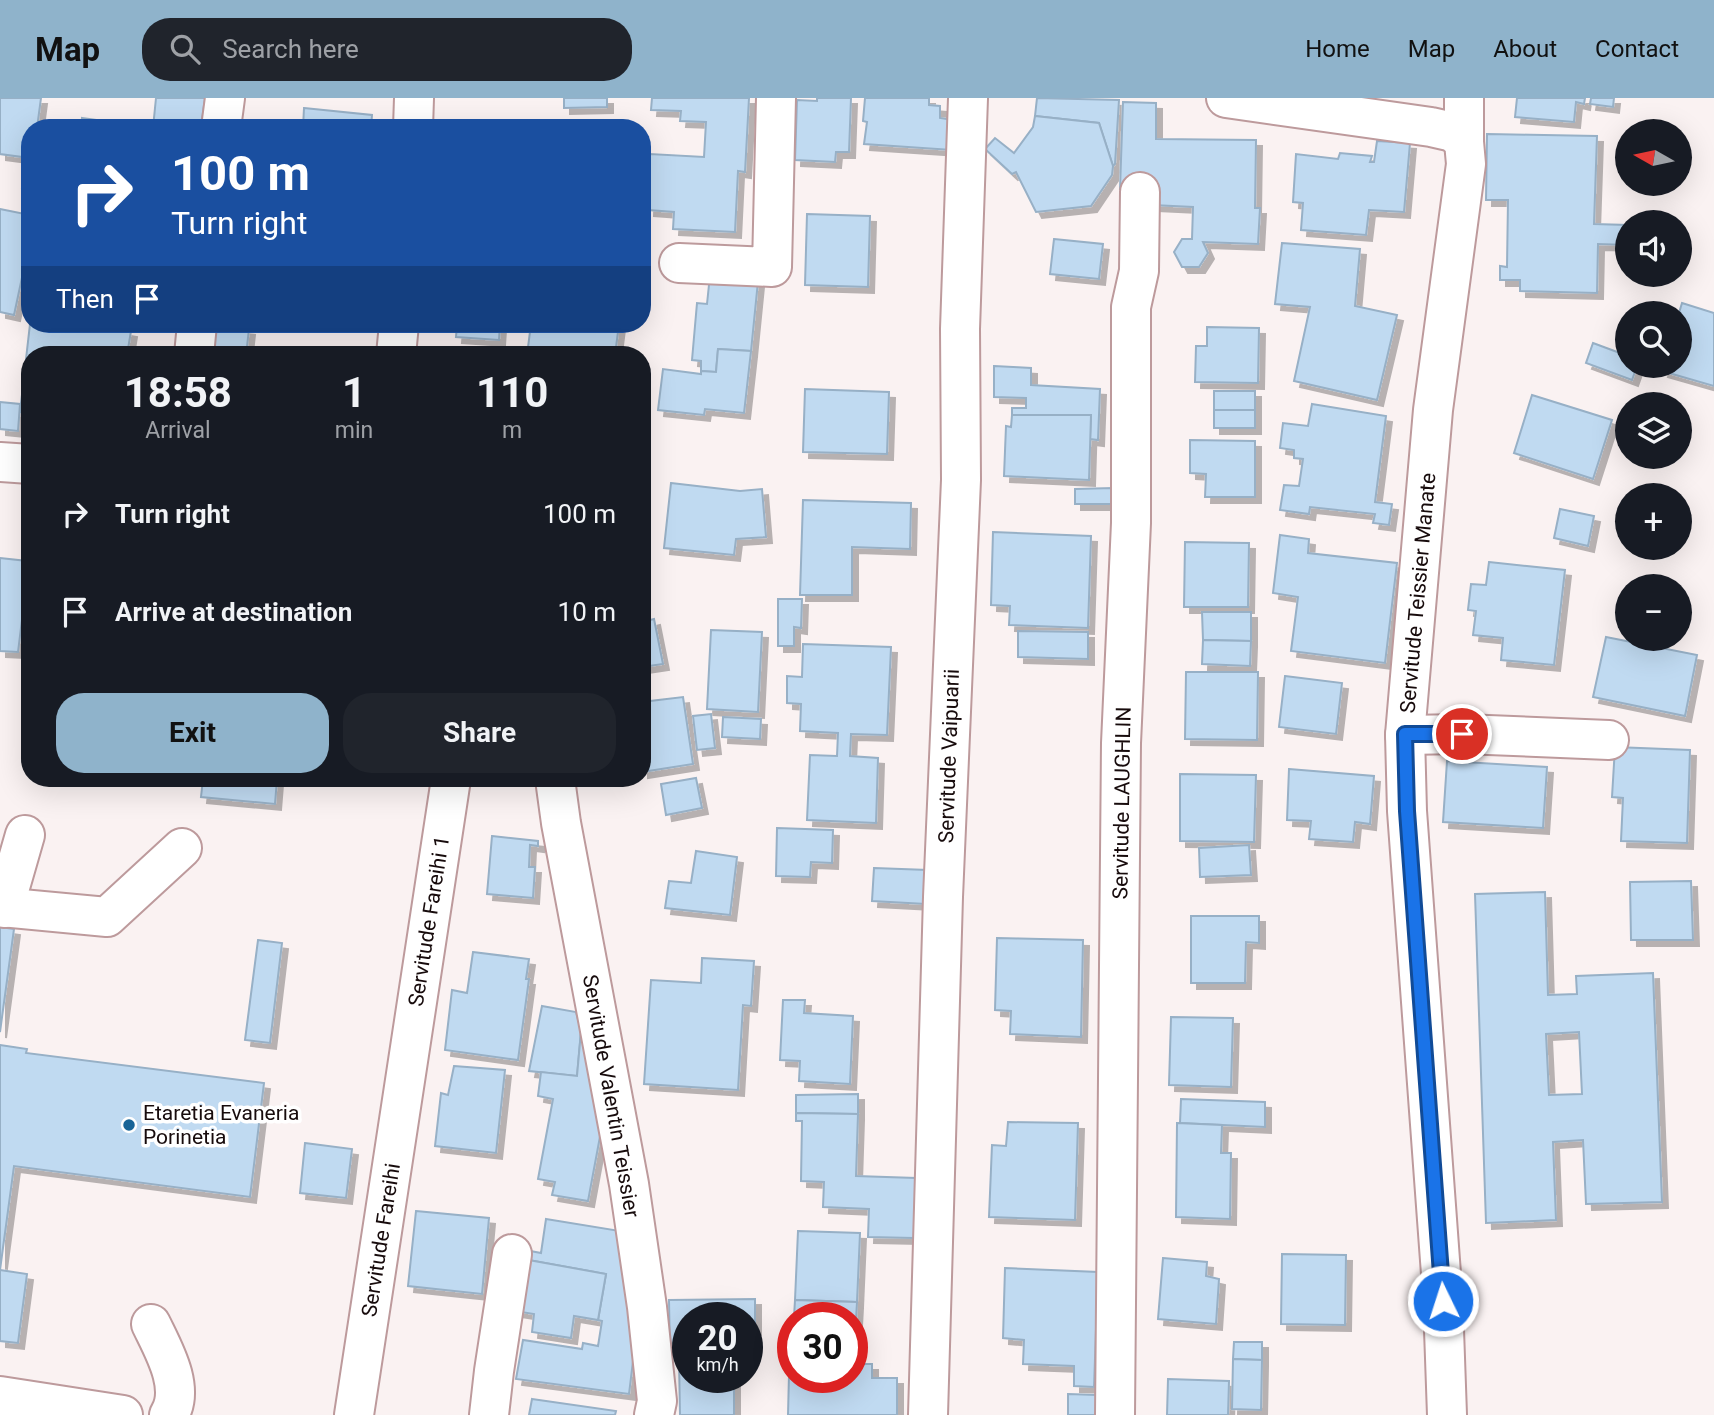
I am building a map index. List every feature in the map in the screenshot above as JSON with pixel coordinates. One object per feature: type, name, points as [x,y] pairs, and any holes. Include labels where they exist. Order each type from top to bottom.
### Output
[{"type":"street","points":[[222,119],[225,98]]},
{"type":"street","points":[[413,119],[414,98]]},
{"type":"street","points":[[679,263],[772,267],[776,98]]},
{"type":"street","name":"Servitude Vaipuarii","points":[[928,1415],[943,897],[961,480],[960,329],[968,98]]},
{"type":"street","points":[[1226,98],[1431,127],[1453,132],[1464,142]]},
{"type":"street","name":"Servitude Teissier Manate","points":[[1447,1415],[1443,1301],[1407,811],[1405,734],[1433,410],[1466,164],[1464,98]]},
{"type":"street","name":"Servitude LAUGHLIN","points":[[1115,1415],[1121,743],[1131,523],[1132,307],[1139,271],[1140,192]]},
{"type":"street","points":[[0,462],[21,463]]},
{"type":"street","points":[[1405,734],[1609,740]]},
{"type":"street","name":"Servitude Fareihi 1","points":[[408,1064],[450,787]]},
{"type":"street","name":"Servitude Valentin Teissier","points":[[556,787],[629,1184],[647,1307],[657,1401],[654,1415]]},
{"type":"street","points":[[25,835],[2,908],[107,917],[182,849]]},
{"type":"street","name":"Servitude Fareihi","points":[[354,1415],[408,1064]]},
{"type":"street","points":[[489,1415],[512,1254]]},
{"type":"street","points":[[151,1324],[169,1360],[174,1399],[169,1415]]},
{"type":"street","points":[[0,1396],[123,1415]]},
{"type":"building","points":[[0,98],[41,98],[38,119],[21,119],[21,157],[0,154]]},
{"type":"building","points":[[156,98],[205,98],[202,119],[154,119]]},
{"type":"building","points":[[564,98],[607,98],[607,107],[564,108]]},
{"type":"building","points":[[652,98],[749,98],[745,172],[738,171],[735,232],[673,229],[674,212],[651,210],[651,154],[704,157],[706,122],[680,121],[681,111],[651,110]]},
{"type":"building","points":[[817,98],[851,98],[849,152],[836,152],[835,162],[795,160],[797,100],[817,101]]},
{"type":"building","points":[[865,98],[929,98],[929,105],[940,106],[940,118],[953,120],[952,150],[864,144],[867,122],[863,121]]},
{"type":"building","points":[[1037,98],[1119,100],[1115,164],[1113,166],[1099,123],[1035,116]]},
{"type":"building","points":[[1517,98],[1585,98],[1584,104],[1576,102],[1574,122],[1515,117]]},
{"type":"building","points":[[1591,98],[1614,98],[1613,107],[1590,104]]},
{"type":"building","points":[[1123,102],[1156,103],[1156,139],[1256,140],[1255,208],[1260,208],[1258,244],[1203,242],[1208,253],[1199,267],[1182,267],[1174,252],[1182,239],[1192,239],[1193,207],[1152,205],[1151,189],[1120,189]]},
{"type":"building","points":[[304,108],[372,115],[372,119],[303,119]]},
{"type":"building","points":[[1035,116],[1099,123],[1113,166],[1112,175],[1091,206],[1036,212],[1016,172],[1012,174],[985,149],[995,138],[1014,153],[1033,127]]},
{"type":"building","points":[[1487,134],[1597,136],[1594,224],[1615,225],[1615,245],[1598,244],[1597,293],[1520,291],[1520,280],[1500,280],[1500,266],[1507,267],[1508,200],[1486,200]]},
{"type":"building","points":[[1377,141],[1410,143],[1404,212],[1369,210],[1366,235],[1301,230],[1303,203],[1293,202],[1296,154],[1338,159],[1340,153],[1372,156],[1370,162],[1374,162]]},
{"type":"building","points":[[0,209],[21,213],[21,282],[14,315],[0,312]]},
{"type":"building","points":[[807,214],[870,216],[868,287],[805,285]]},
{"type":"building","points":[[1054,239],[1103,244],[1099,279],[1050,274]]},
{"type":"building","points":[[1282,243],[1360,249],[1355,306],[1397,315],[1377,400],[1294,381],[1310,307],[1275,304]]},
{"type":"building","points":[[710,275],[758,281],[751,351],[718,349],[716,372],[701,371],[701,361],[692,360],[697,303],[707,304]]},
{"type":"building","points":[[1692,306],[1714,313],[1714,386],[1686,378],[1692,378]]},
{"type":"building","points":[[1207,327],[1259,328],[1258,383],[1195,382],[1196,346],[1207,346]]},
{"type":"building","points":[[29,333],[131,333],[128,346],[28,346]]},
{"type":"building","points":[[209,333],[249,333],[247,346],[208,346]]},
{"type":"building","points":[[456,333],[499,333],[499,340],[456,337]]},
{"type":"building","points":[[530,333],[618,333],[616,346],[528,346]]},
{"type":"building","points":[[1593,343],[1615,351],[1615,374],[1586,363]]},
{"type":"building","points":[[718,349],[751,351],[744,413],[705,409],[704,415],[658,410],[663,369],[701,374],[701,371],[716,372]]},
{"type":"building","points":[[994,366],[1031,368],[1031,385],[1100,389],[1098,440],[1090,439],[1091,415],[1012,415],[1012,408],[1026,408],[1026,398],[994,397]]},
{"type":"building","points":[[805,389],[889,392],[887,454],[803,452]]},
{"type":"building","points":[[1214,391],[1255,391],[1255,410],[1214,410]]},
{"type":"building","points":[[1532,395],[1612,420],[1593,479],[1514,453]]},
{"type":"building","points":[[0,402],[20,404],[18,431],[0,429]]},
{"type":"building","points":[[1312,404],[1386,416],[1375,502],[1392,504],[1389,525],[1373,523],[1375,514],[1310,507],[1309,514],[1280,510],[1284,485],[1299,486],[1303,459],[1294,458],[1294,450],[1280,448],[1283,423],[1308,426]]},
{"type":"building","points":[[1214,410],[1255,410],[1255,428],[1214,428]]},
{"type":"building","points":[[1012,415],[1091,415],[1089,480],[1004,476],[1006,426],[1011,427]]},
{"type":"building","points":[[1190,440],[1255,441],[1255,497],[1205,497],[1206,474],[1190,473]]},
{"type":"building","points":[[671,483],[740,491],[762,489],[766,537],[736,539],[734,555],[664,548]]},
{"type":"building","points":[[1113,488],[1114,504],[1075,504],[1075,489]]},
{"type":"building","points":[[803,500],[911,503],[910,549],[852,547],[852,595],[800,595]]},
{"type":"building","points":[[1560,509],[1594,516],[1588,546],[1554,538]]},
{"type":"building","points":[[993,532],[1091,536],[1088,628],[1009,625],[1010,606],[991,605]]},
{"type":"building","points":[[1280,535],[1309,539],[1308,553],[1397,563],[1385,663],[1291,651],[1298,597],[1273,593]]},
{"type":"building","points":[[1185,542],[1249,543],[1248,607],[1184,607]]},
{"type":"building","points":[[0,558],[21,560],[21,628],[18,652],[0,651]]},
{"type":"building","points":[[1489,562],[1565,570],[1554,665],[1501,660],[1503,638],[1473,635],[1476,611],[1468,610],[1471,584],[1486,585]]},
{"type":"building","points":[[778,599],[802,599],[801,628],[794,627],[794,646],[778,646]]},
{"type":"building","points":[[1202,612],[1251,612],[1251,641],[1203,640]]},
{"type":"building","points":[[654,619],[663,664],[651,666],[651,620]]},
{"type":"building","points":[[711,630],[762,632],[758,712],[707,709]]},
{"type":"building","points":[[1018,631],[1088,632],[1088,659],[1018,657]]},
{"type":"building","points":[[1606,637],[1615,639],[1615,651],[1677,651],[1697,655],[1685,716],[1593,697]]},
{"type":"building","points":[[1203,640],[1251,641],[1250,666],[1202,664]]},
{"type":"building","points":[[803,644],[891,647],[887,735],[851,734],[850,756],[878,758],[876,823],[807,820],[810,755],[837,756],[838,733],[800,731],[801,704],[787,703],[787,676],[802,677]]},
{"type":"building","points":[[1186,672],[1258,672],[1257,740],[1185,739]]},
{"type":"building","points":[[1285,676],[1342,683],[1336,734],[1279,727]]},
{"type":"building","points":[[683,697],[693,764],[651,771],[651,701]]},
{"type":"building","points":[[711,714],[715,748],[697,750],[693,716]]},
{"type":"building","points":[[723,717],[761,719],[760,739],[722,737]]},
{"type":"building","points":[[1615,747],[1690,750],[1687,843],[1621,841],[1623,798],[1612,797]]},
{"type":"building","points":[[1447,761],[1547,767],[1543,828],[1443,822]]},
{"type":"building","points":[[1289,769],[1374,776],[1370,824],[1355,822],[1353,842],[1309,839],[1311,821],[1287,820]]},
{"type":"building","points":[[1180,774],[1256,775],[1254,842],[1180,841]]},
{"type":"building","points":[[696,778],[702,808],[666,815],[661,784]]},
{"type":"building","points":[[202,787],[276,787],[275,804],[201,797]]},
{"type":"building","points":[[777,828],[833,830],[832,863],[811,862],[810,877],[776,876]]},
{"type":"building","points":[[492,836],[538,841],[538,846],[530,845],[529,867],[535,867],[533,898],[487,894]]},
{"type":"building","points":[[1249,845],[1251,875],[1200,877],[1199,848]]},
{"type":"building","points":[[696,851],[737,857],[730,915],[665,908],[669,881],[691,883]]},
{"type":"building","points":[[874,868],[928,870],[926,904],[872,901]]},
{"type":"building","points":[[1691,881],[1693,940],[1631,940],[1630,882]]},
{"type":"building","points":[[1545,892],[1548,995],[1577,994],[1576,976],[1653,973],[1662,1202],[1586,1204],[1583,1140],[1553,1142],[1556,1220],[1486,1223],[1475,894]],"holes":[[[1579,1032],[1582,1094],[1549,1095],[1546,1034]]]},
{"type":"building","points":[[1191,916],[1259,916],[1259,943],[1246,942],[1245,983],[1191,983]]},
{"type":"building","points":[[0,927],[14,929],[0,1032]]},
{"type":"building","points":[[997,938],[1083,940],[1081,1037],[1010,1034],[1011,1011],[995,1010]]},
{"type":"building","points":[[258,940],[282,943],[270,1043],[245,1040]]},
{"type":"building","points":[[473,952],[529,959],[526,979],[529,979],[518,1060],[445,1050],[452,990],[467,993]]},
{"type":"building","points":[[702,958],[754,961],[751,1006],[743,1005],[738,1090],[644,1084],[651,980],[701,983]]},
{"type":"building","points":[[783,1000],[805,1000],[804,1013],[853,1016],[850,1084],[799,1081],[800,1061],[780,1060]]},
{"type":"building","points":[[542,1006],[576,1012],[581,1031],[577,1076],[529,1071]]},
{"type":"building","points":[[1171,1017],[1233,1018],[1231,1087],[1169,1085]]},
{"type":"building","points":[[581,1031],[604,1115],[588,1201],[552,1195],[555,1182],[538,1179],[553,1099],[538,1096],[541,1072],[577,1076]]},
{"type":"building","name":"Etaretia Evaneria Porinetia","points":[[0,1045],[27,1049],[26,1053],[264,1083],[250,1197],[14,1166],[0,1270]]},
{"type":"building","points":[[454,1066],[505,1070],[496,1153],[435,1146],[441,1093],[448,1095]]},
{"type":"building","points":[[858,1094],[858,1114],[796,1113],[796,1095]]},
{"type":"building","points":[[1181,1099],[1265,1102],[1265,1127],[1180,1123]]},
{"type":"building","points":[[796,1113],[858,1114],[856,1176],[916,1178],[914,1238],[868,1237],[869,1209],[823,1207],[824,1182],[801,1181],[802,1121],[796,1121]]},
{"type":"building","points":[[1008,1122],[1078,1123],[1075,1220],[989,1217],[992,1145],[1006,1146]]},
{"type":"building","points":[[1177,1123],[1222,1125],[1221,1153],[1231,1153],[1230,1219],[1176,1217]]},
{"type":"building","points":[[305,1143],[352,1149],[346,1198],[300,1193]]},
{"type":"building","points":[[416,1211],[489,1218],[482,1294],[408,1286]]},
{"type":"building","points":[[546,1219],[620,1231],[636,1336],[629,1394],[516,1379],[523,1340],[582,1349],[583,1343],[598,1346],[602,1321],[598,1320],[606,1274],[523,1259],[525,1250],[541,1253]]},
{"type":"building","points":[[798,1231],[860,1233],[857,1302],[795,1300]]},
{"type":"building","points":[[1282,1254],[1346,1255],[1345,1325],[1281,1324]]},
{"type":"building","points":[[1163,1258],[1207,1262],[1206,1276],[1219,1279],[1216,1324],[1158,1319]]},
{"type":"building","points":[[523,1259],[606,1274],[598,1320],[574,1316],[571,1338],[532,1332],[534,1314],[515,1311]]},
{"type":"building","points":[[1005,1268],[1098,1272],[1094,1387],[1074,1386],[1074,1366],[1023,1364],[1024,1340],[1003,1338]]},
{"type":"building","points":[[0,1270],[27,1274],[18,1343],[0,1341]]},
{"type":"building","points":[[755,1299],[755,1302],[672,1302],[672,1357],[669,1300]]},
{"type":"building","points":[[795,1300],[857,1302],[795,1302]]},
{"type":"building","points":[[1234,1342],[1262,1342],[1262,1360],[1233,1359]]},
{"type":"building","points":[[1233,1359],[1262,1360],[1261,1410],[1232,1409]]},
{"type":"building","points":[[868,1364],[872,1364],[872,1378],[897,1378],[897,1415],[788,1415],[789,1393],[868,1393]]},
{"type":"building","points":[[1168,1379],[1229,1381],[1228,1415],[1167,1415]]},
{"type":"building","points":[[680,1393],[734,1393],[734,1415],[680,1415]]},
{"type":"building","points":[[1068,1394],[1097,1395],[1097,1415],[1068,1415]]},
{"type":"building","points":[[532,1399],[616,1411],[615,1415],[529,1415]]},
{"type":"place","name":"Etaretia Evaneria Porinetia","points":[[129,1125]]},
{"type":"route","points":[[1443,1301],[1407,811],[1405,734],[1462,734]]}]
